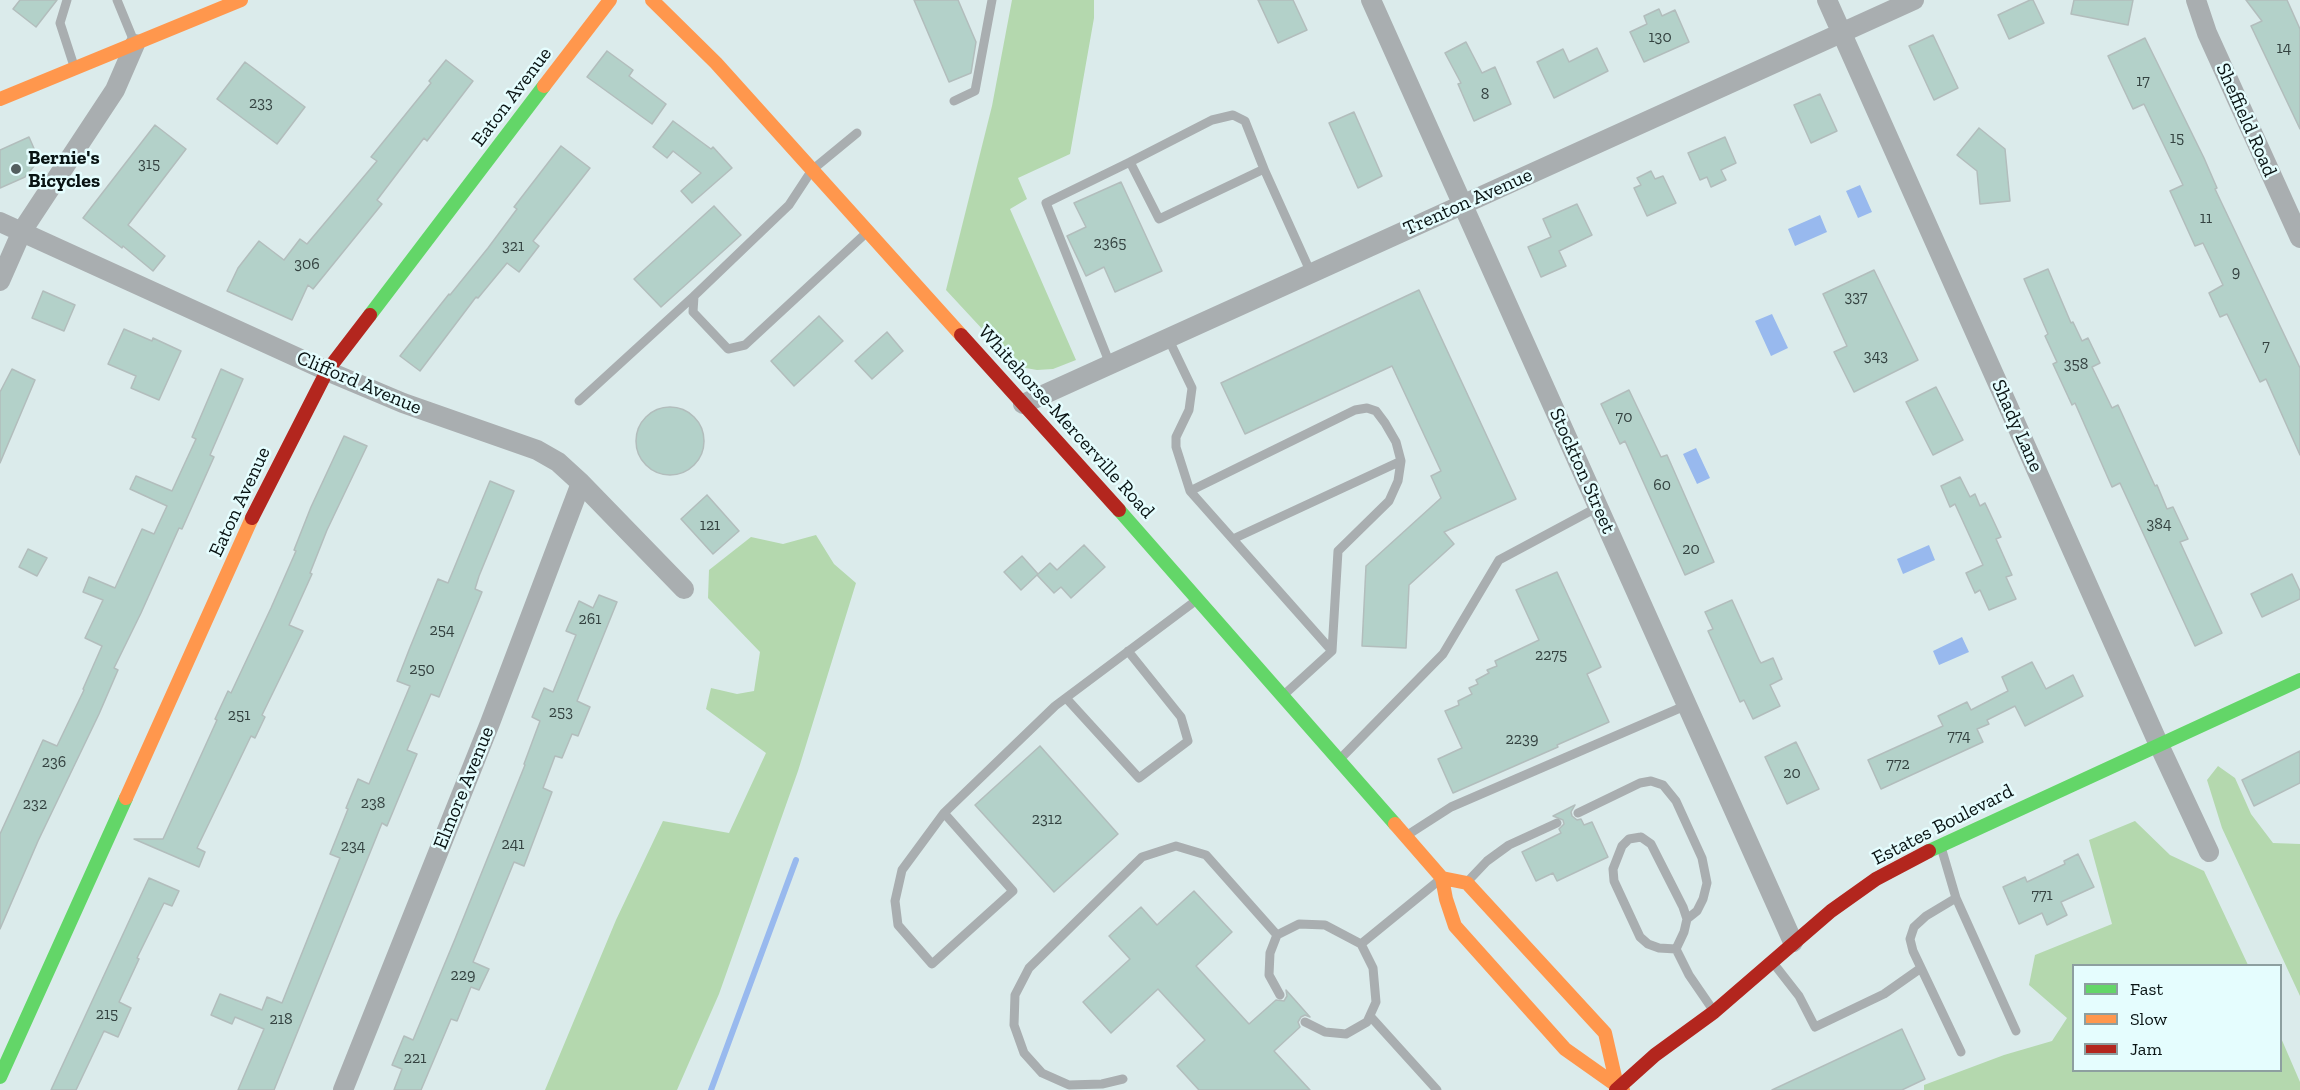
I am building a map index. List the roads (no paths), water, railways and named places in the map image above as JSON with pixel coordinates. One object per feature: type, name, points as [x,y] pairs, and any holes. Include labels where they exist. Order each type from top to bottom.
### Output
[{"type":"street","points":[[0,99],[241,0]]},
{"type":"street","name":"Eaton Avenue","points":[[0,1077],[265,490],[327,371],[610,0]]},
{"type":"street","name":"Whitehorse-Mercerville Road","points":[[652,0],[716,63],[868,231],[1199,599],[1442,878],[1455,926],[1565,1049],[1618,1090]]},
{"type":"street","name":"Stockton Street","points":[[1371,0],[1793,942]]},
{"type":"street","name":"Shady Lane","points":[[1827,0],[2159,745],[2209,852]]},
{"type":"street","name":"Trenton Avenue","points":[[1023,404],[1914,0]]},
{"type":"street","name":"Sheffield Road","points":[[2196,0],[2207,33],[2300,238]]},
{"type":"street","points":[[0,281],[22,231],[115,90],[135,44]]},
{"type":"street","name":"Clifford Avenue","points":[[0,222],[402,403],[537,450],[558,462],[684,589]]},
{"type":"street","name":"Elmore Avenue","points":[[343,1090],[490,723],[580,483]]},
{"type":"street","name":"Estates Boulevard","points":[[1618,1090],[1655,1054],[1714,1012],[1793,942],[1876,879],[1940,845],[2300,680]]},
{"type":"street","points":[[1442,878],[1467,883],[1605,1033],[1618,1090]]},
{"type":"lane","points":[[67,0],[60,23],[75,68]]},
{"type":"lane","points":[[117,0],[135,44]]},
{"type":"lane","points":[[954,101],[975,92],[992,0]]},
{"type":"lane","points":[[1110,364],[1046,203],[1212,120],[1233,115],[1245,121],[1311,273]]},
{"type":"lane","points":[[579,401],[789,205],[812,170],[857,133]]},
{"type":"lane","points":[[1130,162],[1159,219],[1264,169]]},
{"type":"lane","points":[[694,296],[693,312],[728,349],[745,345],[868,231]]},
{"type":"lane","points":[[1168,338],[1192,388],[1189,410],[1176,437],[1176,447],[1190,491],[1332,651]]},
{"type":"lane","points":[[1190,491],[1355,410],[1367,408],[1376,411],[1396,442],[1401,461],[1398,481],[1389,501],[1338,551],[1332,651],[1282,696]]},
{"type":"lane","points":[[1233,539],[1401,461]]},
{"type":"lane","points":[[1338,761],[1443,654],[1499,560],[1598,507]]},
{"type":"lane","points":[[944,813],[1013,891],[932,964],[898,925],[895,901],[902,870],[944,813],[1054,706],[1199,599]]},
{"type":"lane","points":[[1066,698],[1139,778],[1188,741],[1181,717],[1128,651]]},
{"type":"lane","points":[[1405,837],[1451,807],[1687,705]]},
{"type":"lane","points":[[1578,813],[1640,783],[1651,781],[1663,785],[1676,801],[1698,849],[1707,883],[1697,911],[1687,919]]},
{"type":"lane","points":[[1467,883],[1487,861],[1509,845],[1557,823]]},
{"type":"lane","points":[[1641,837],[1651,844],[1683,907],[1687,919],[1676,949],[1659,948],[1648,944],[1640,937],[1614,880],[1613,868],[1617,855],[1629,839],[1641,837]]},
{"type":"lane","points":[[1940,845],[1956,898],[2016,1030]]},
{"type":"lane","points":[[1123,1079],[1102,1084],[1069,1085],[1042,1073],[1024,1053],[1014,1025],[1014,995],[1029,968],[1142,857],[1176,846],[1206,855],[1277,935]]},
{"type":"lane","points":[[1360,944],[1442,878]]},
{"type":"lane","points":[[1956,898],[1926,916],[1914,927],[1910,939],[1913,951],[1961,1052]]},
{"type":"lane","points":[[1281,995],[1269,975],[1270,953],[1277,935],[1299,924],[1325,925],[1360,944],[1373,968],[1376,1002],[1367,1022],[1346,1034],[1325,1032],[1305,1022]]},
{"type":"lane","points":[[1676,949],[1689,975],[1714,1012]]},
{"type":"lane","points":[[1772,961],[1799,996],[1815,1028],[1884,994],[1922,968]]},
{"type":"lane","points":[[1370,1016],[1437,1090]]},
{"type":"water","points":[[1860,185],[1872,212],[1858,218],[1846,191]]},
{"type":"water","points":[[1820,215],[1827,232],[1795,246],[1788,229]]},
{"type":"water","points":[[1772,314],[1788,348],[1771,356],[1755,321]]},
{"type":"water","points":[[1696,448],[1710,478],[1697,484],[1683,454]]},
{"type":"water","points":[[1929,545],[1935,560],[1903,574],[1897,559]]},
{"type":"water","points":[[1962,637],[1969,652],[1939,665],[1933,651]]},
{"type":"waterway","points":[[711,1090],[796,860]]},
{"type":"place","name":"Bernie's Bicycles","points":[[16,169]]}]
